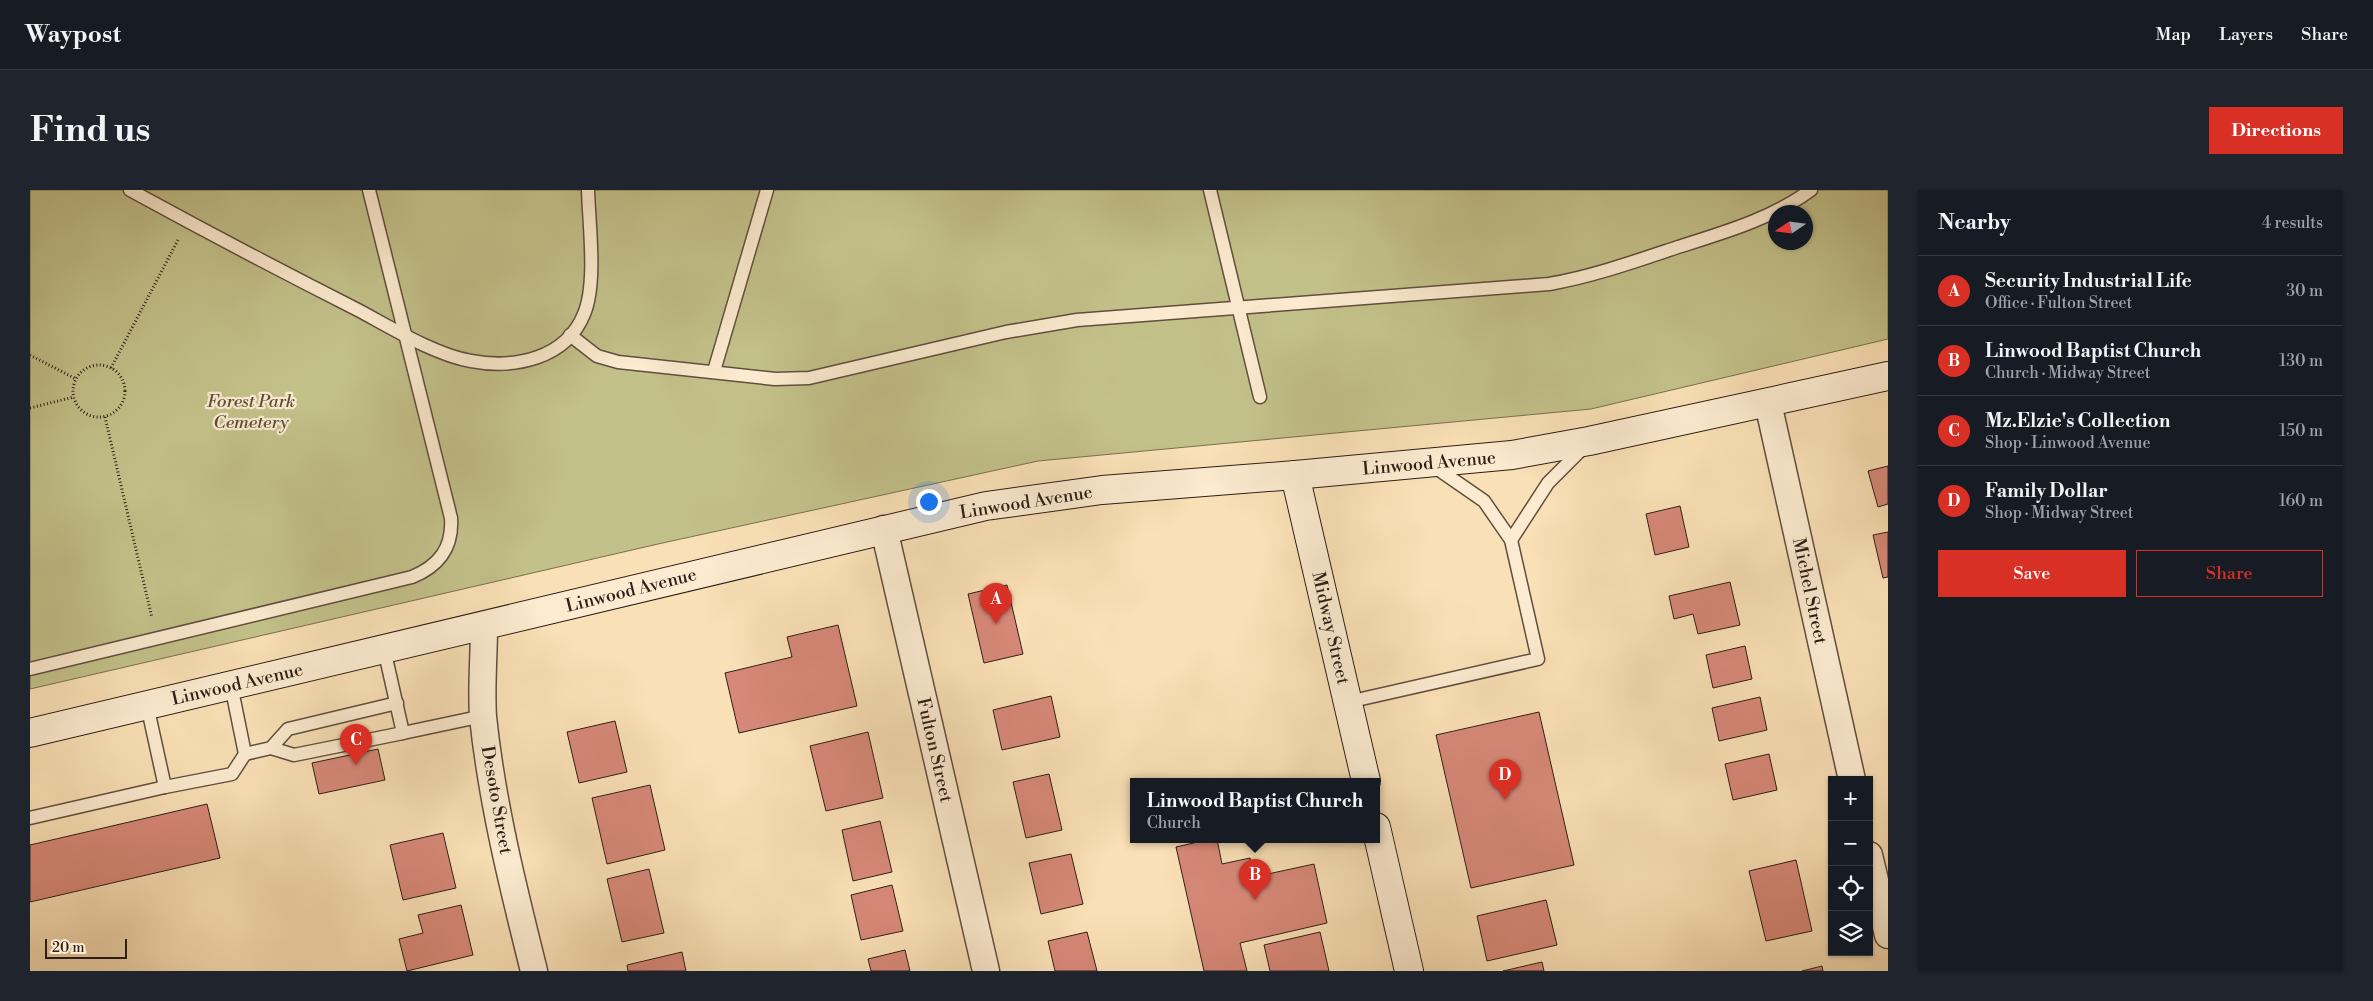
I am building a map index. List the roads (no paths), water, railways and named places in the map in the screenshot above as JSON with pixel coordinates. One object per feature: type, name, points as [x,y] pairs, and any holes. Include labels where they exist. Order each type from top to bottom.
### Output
[{"type":"main road","name":"Linwood Avenue","points":[[30,733],[986,506],[1102,490],[1429,464],[1512,455],[1589,441],[1888,376]]},
{"type":"main road","name":"Midway Street","points":[[1295,475],[1365,778]]},
{"type":"main road","points":[[1380,843],[1409,971]]},
{"type":"street","name":"Michel Street","points":[[1768,403],[1851,776]]},
{"type":"street","name":"Fulton Street","points":[[884,529],[986,971]]},
{"type":"street","name":"Desoto Street","points":[[484,626],[483,716],[495,800],[511,878],[534,971]]},
{"type":"street","points":[[1872,866],[1888,934]]},
{"type":"lane","points":[[130,190],[405,334],[458,358],[483,363],[506,364],[528,361],[544,356],[570,335],[584,315],[589,297],[588,190]]},
{"type":"lane","points":[[30,669],[412,577],[423,572],[440,559],[450,541],[451,518],[369,190]]},
{"type":"lane","points":[[714,372],[767,190]]},
{"type":"lane","points":[[1210,190],[1260,397]]},
{"type":"lane","points":[[570,335],[597,356],[618,362],[775,379],[809,378],[1006,332],[1051,324],[1238,307],[1494,290],[1569,280],[1609,270],[1752,223],[1786,207],[1811,190]]},
{"type":"lane","points":[[1511,540],[1548,483],[1589,441]]},
{"type":"lane","points":[[1348,702],[1538,659],[1511,540],[1484,501],[1429,464]]},
{"type":"lane","points":[[384,649],[404,733]]},
{"type":"lane","points":[[30,818],[165,787],[232,774],[244,754],[231,685]]},
{"type":"lane","points":[[271,748],[288,729],[398,703]]},
{"type":"lane","points":[[147,705],[165,787]]},
{"type":"lane","points":[[244,754],[271,748],[294,755],[483,716]]},
{"type":"place","name":"Security Industrial Life","points":[[996,624]]},
{"type":"place","name":"Mz.Elzie's Collection","points":[[356,765]]},
{"type":"place","name":"Family Dollar","points":[[1505,800]]},
{"type":"place","name":"Linwood Baptist Church","points":[[1255,900]]},
{"type":"park label","name":"Forest Park Cemetery","points":[[251,411]]}]
